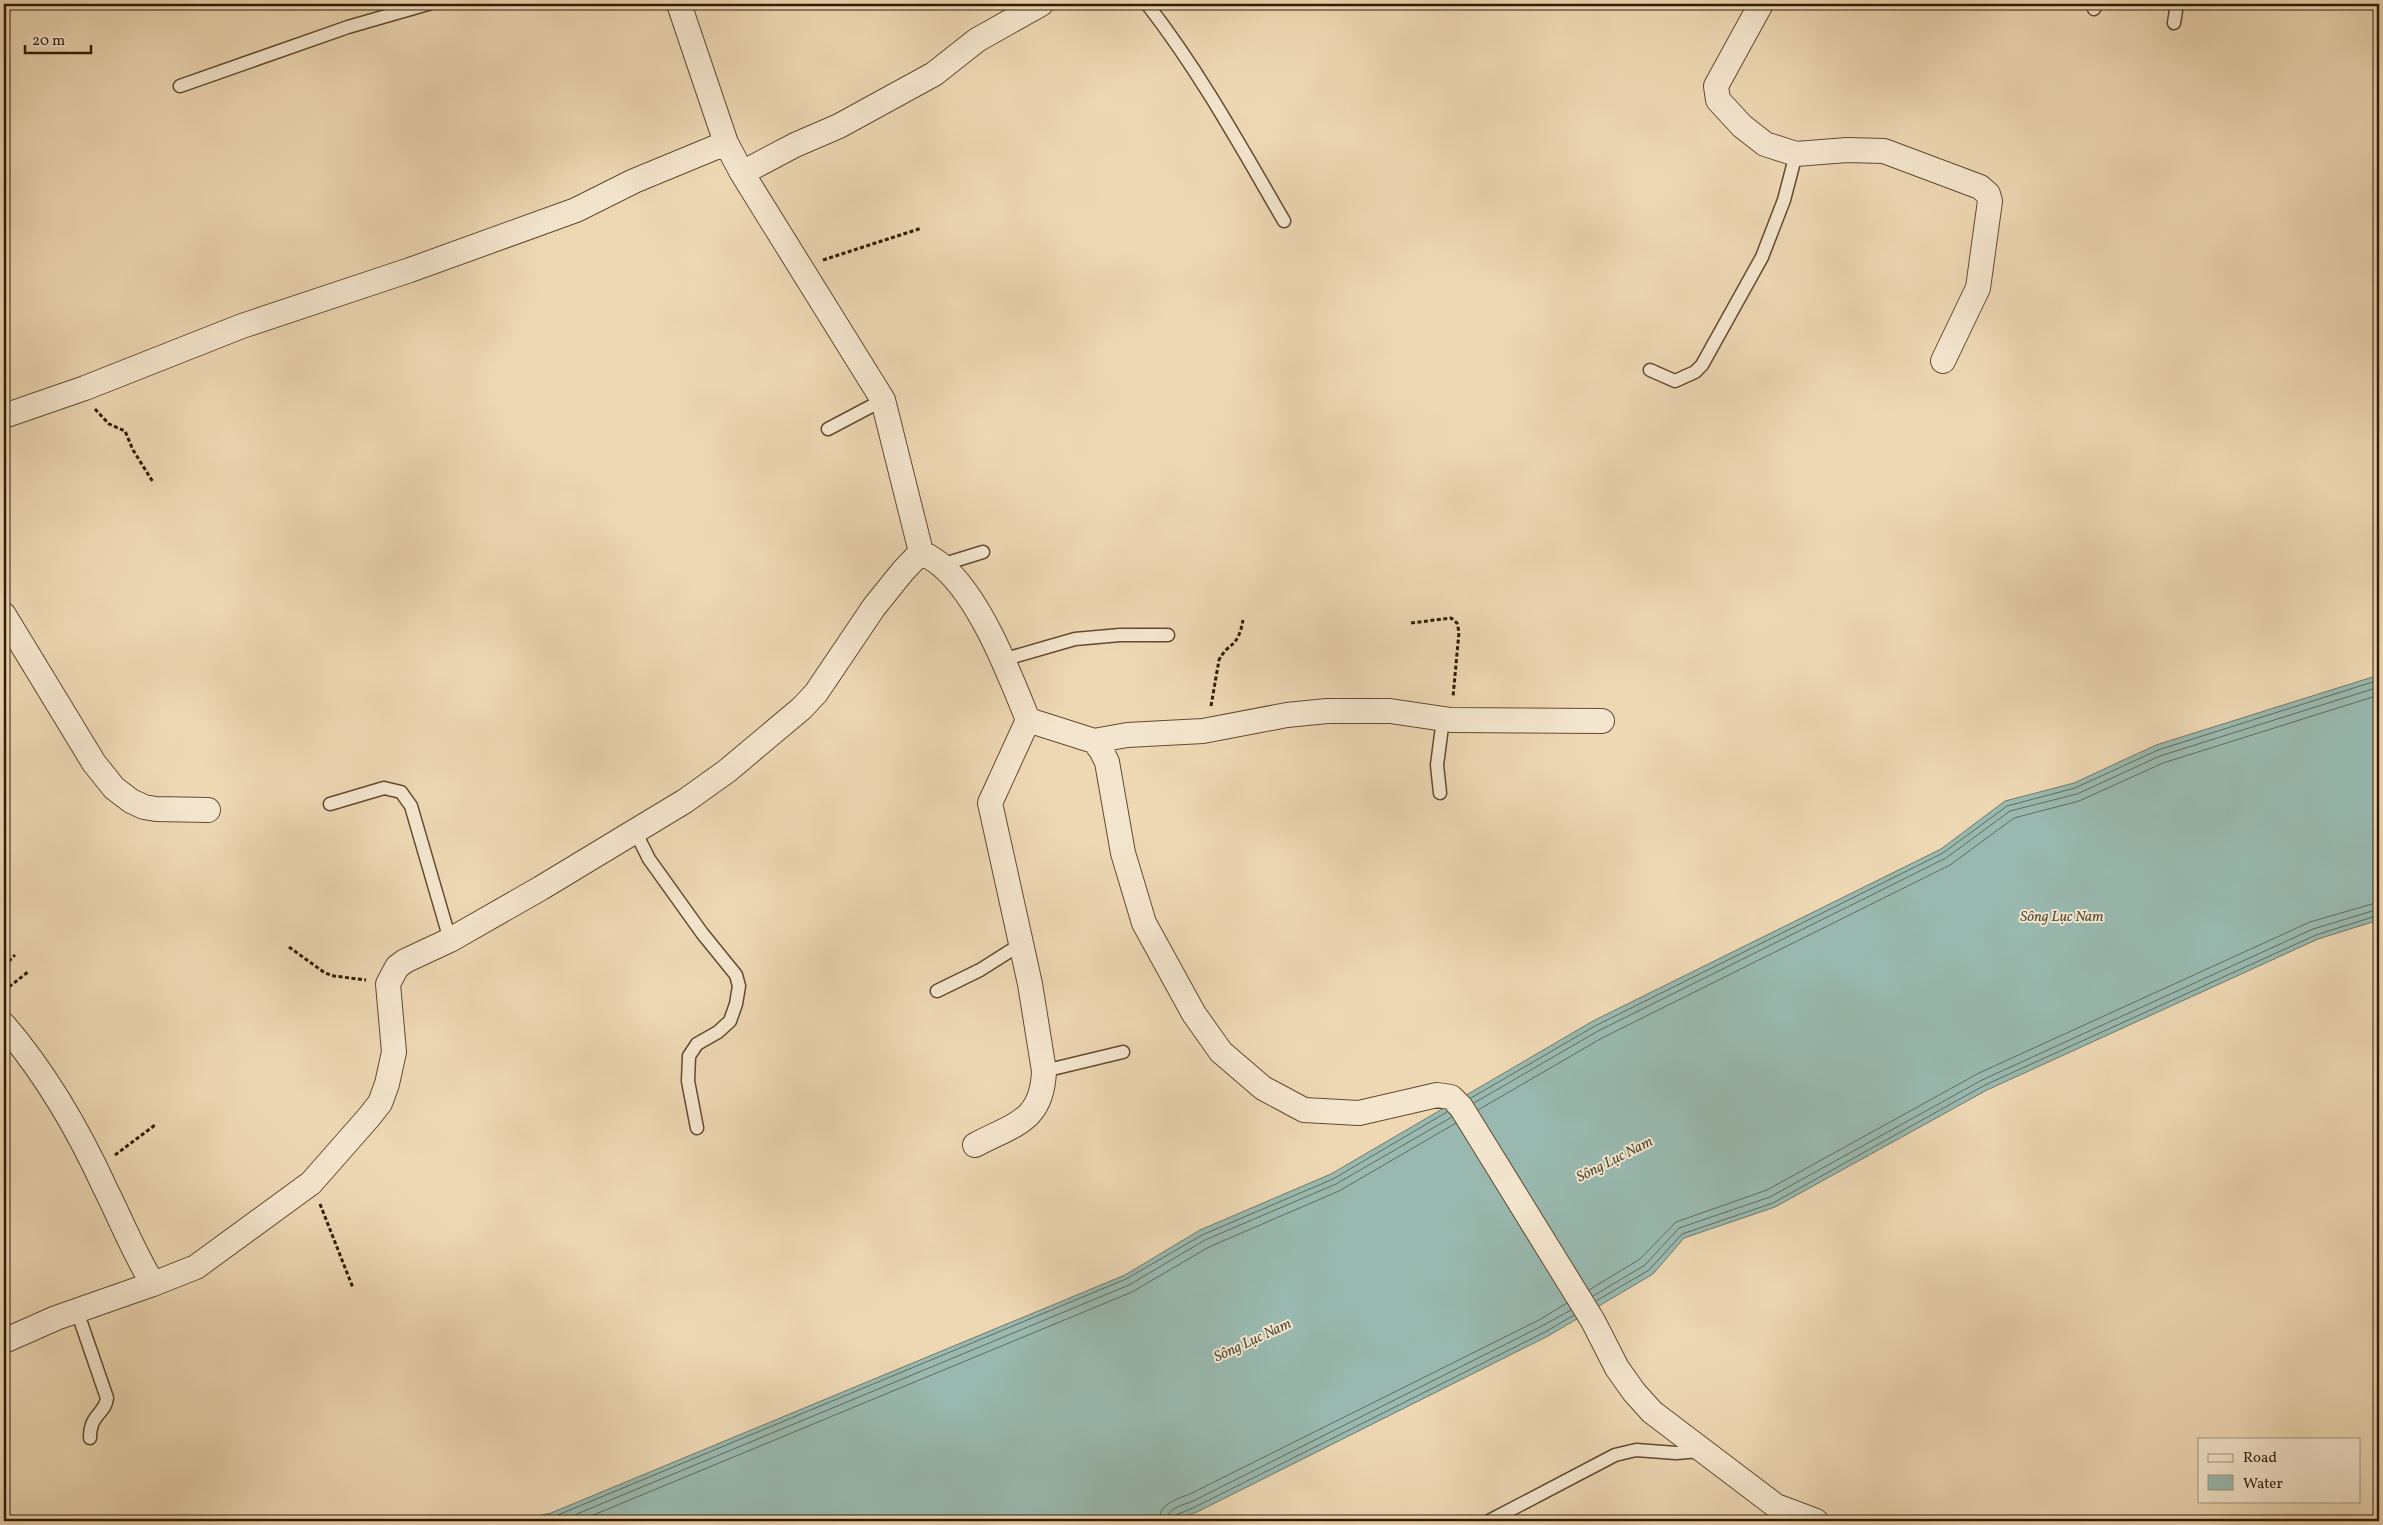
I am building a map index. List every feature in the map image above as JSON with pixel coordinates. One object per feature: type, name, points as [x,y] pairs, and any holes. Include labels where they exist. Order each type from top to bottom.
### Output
[{"type":"street","points":[[679,4],[726,143],[742,173],[883,400],[921,552],[941,565],[966,592],[1002,660],[1028,720],[990,803],[1020,944],[1044,1071],[1041,1098],[1034,1111],[975,1145]]},
{"type":"street","points":[[742,173],[795,145],[839,126],[934,74],[977,40],[1041,4]]},
{"type":"street","points":[[1761,4],[1716,86],[1715,92],[1718,100],[1742,126],[1765,144],[1796,154],[1847,150],[1884,151],[1980,187],[1988,194],[1990,201],[1978,288],[1943,361]]},
{"type":"street","points":[[4,416],[85,388],[242,326],[410,270],[576,210],[634,181],[726,143]]},
{"type":"street","points":[[4,1341],[77,1311],[196,1267],[311,1183],[380,1103],[388,1084],[394,1052],[388,984],[397,967],[405,960],[450,940],[635,831],[727,771],[802,708],[826,680],[874,607],[902,571],[921,552]]},
{"type":"street","points":[[4,615],[94,763],[114,788],[131,801],[156,809],[208,810]]},
{"type":"street","points":[[1028,720],[1094,741],[1127,735],[1203,731],[1287,715],[1327,711],[1390,711],[1447,720],[1602,721]]},
{"type":"street","points":[[1094,741],[1102,750],[1107,762],[1123,853],[1144,922],[1194,1014],[1221,1052],[1263,1088],[1304,1110],[1359,1113],[1436,1096],[1451,1097],[1462,1107],[1594,1321],[1617,1368],[1634,1392],[1652,1412],[1706,1451],[1776,1506],[1816,1521]]},
{"type":"street","points":[[4,1026],[50,1084],[96,1169],[140,1263],[153,1284]]},
{"type":"lane","points":[[180,86],[348,27],[428,4]]},
{"type":"lane","points":[[1148,4],[1174,38],[1216,103],[1284,221]]},
{"type":"lane","points":[[2174,23],[2177,4]]},
{"type":"lane","points":[[1650,370],[1676,381],[1695,372],[1702,365],[1762,256],[1784,200],[1796,154]]},
{"type":"lane","points":[[828,429],[883,400]]},
{"type":"lane","points":[[941,565],[983,552]]},
{"type":"lane","points":[[1002,660],[1075,639],[1120,635],[1168,635]]},
{"type":"lane","points":[[1440,793],[1437,765],[1447,720]]},
{"type":"lane","points":[[330,804],[384,788],[401,792],[411,806],[450,940]]},
{"type":"lane","points":[[635,831],[649,859],[702,933],[736,975],[739,986],[736,1004],[730,1021],[718,1032],[697,1044],[689,1056],[688,1081],[697,1128]]},
{"type":"lane","points":[[937,991],[980,970],[1020,944]]},
{"type":"lane","points":[[1044,1071],[1123,1052]]},
{"type":"lane","points":[[77,1311],[107,1398],[106,1404],[91,1423],[90,1438]]},
{"type":"lane","points":[[1490,1521],[1621,1453],[1644,1449],[1676,1453],[1706,1451]]},
{"type":"path","points":[[801,267],[922,228]]},
{"type":"path","points":[[85,388],[102,419],[125,431],[133,450],[153,482]]},
{"type":"path","points":[[1411,624],[1451,618],[1457,622],[1458,632],[1447,720]]},
{"type":"path","points":[[1203,731],[1212,704],[1219,660],[1222,654],[1239,638],[1243,620]]},
{"type":"path","points":[[289,947],[312,965],[334,976],[388,984]]},
{"type":"path","points":[[4,966],[15,955]]},
{"type":"path","points":[[4,991],[29,971]]},
{"type":"path","points":[[96,1169],[155,1125]]},
{"type":"path","points":[[311,1183],[353,1288]]},
{"type":"water","name":"Sông Lục Nam","points":[[2379,675],[2379,920],[2318,939],[1987,1090],[1775,1207],[1684,1238],[1653,1274],[1548,1336],[1197,1512],[1172,1521],[515,1521],[551,1513],[1125,1275],[1200,1230],[1331,1174],[1593,1021],[1941,849],[2005,801],[2074,783],[2156,745]]}]
